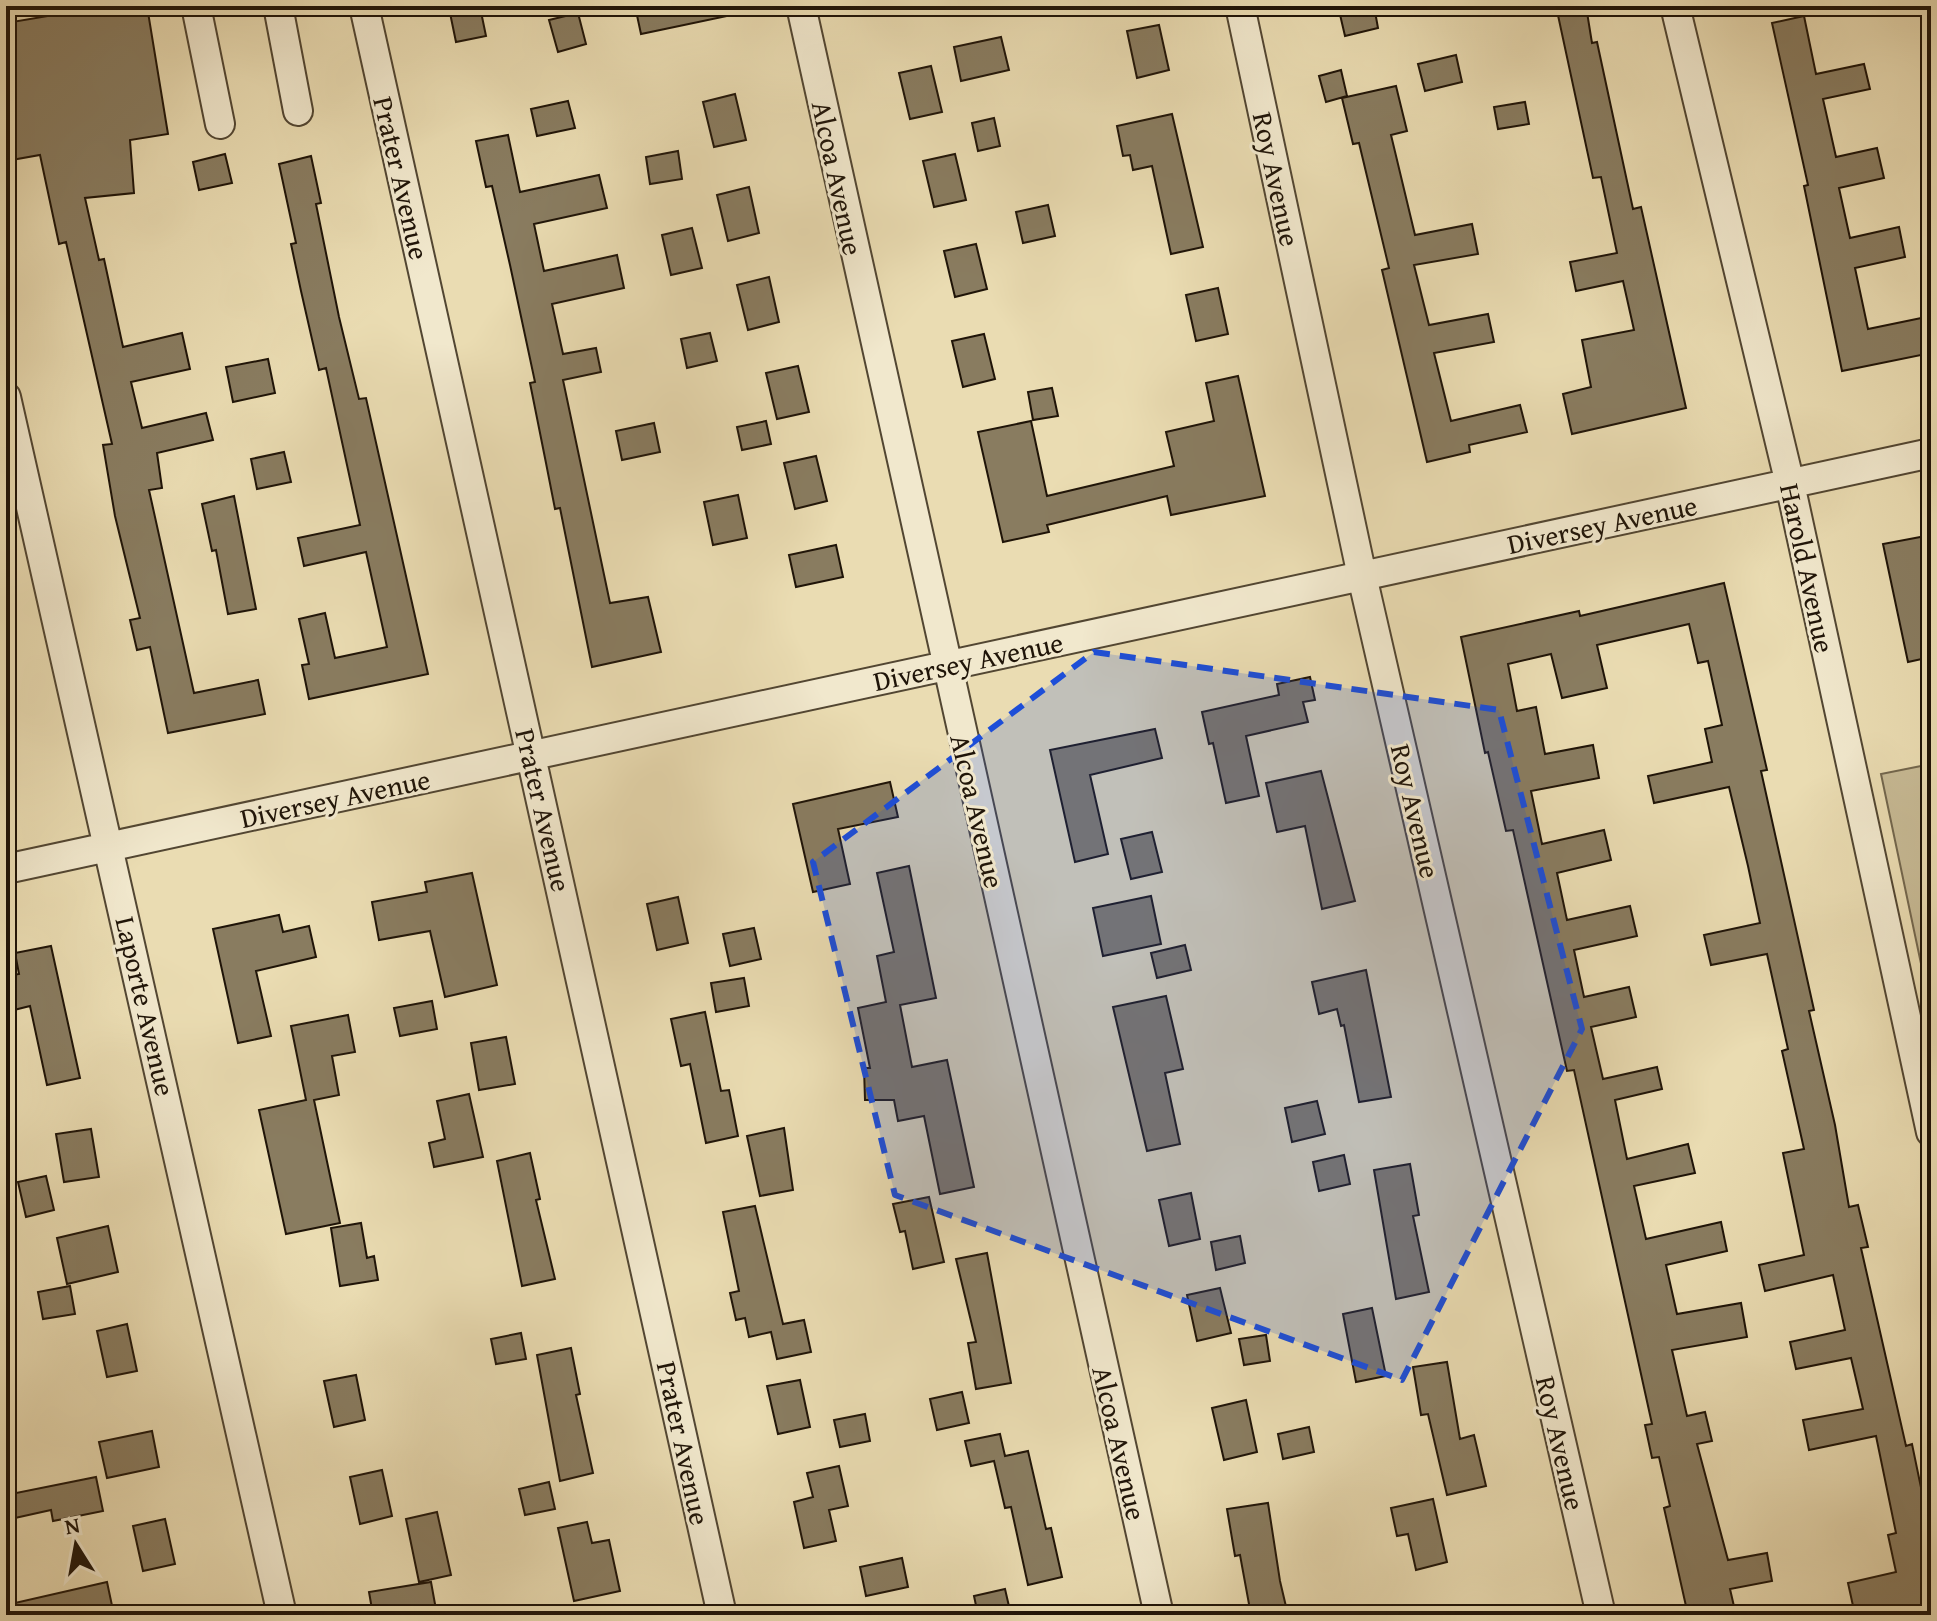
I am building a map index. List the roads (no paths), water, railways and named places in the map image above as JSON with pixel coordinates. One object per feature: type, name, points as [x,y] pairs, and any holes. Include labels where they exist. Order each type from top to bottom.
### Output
[{"type":"street","points":[[196,6],[220,124]]},
{"type":"street","points":[[278,6],[298,111]]},
{"type":"street","name":"Prater Avenue","points":[[364,6],[722,1615]]},
{"type":"street","name":"Alcoa Avenue","points":[[801,6],[945,666],[1159,1615]]},
{"type":"street","name":"Roy Avenue","points":[[1240,6],[1362,576],[1601,1615]]},
{"type":"street","name":"Harold Avenue","points":[[1675,6],[1790,484],[1931,1132]]},
{"type":"street","name":"Laporte Avenue","points":[[6,397],[282,1615]]},
{"type":"street","name":"Diversey Avenue","points":[[6,869],[1931,453]]}]
